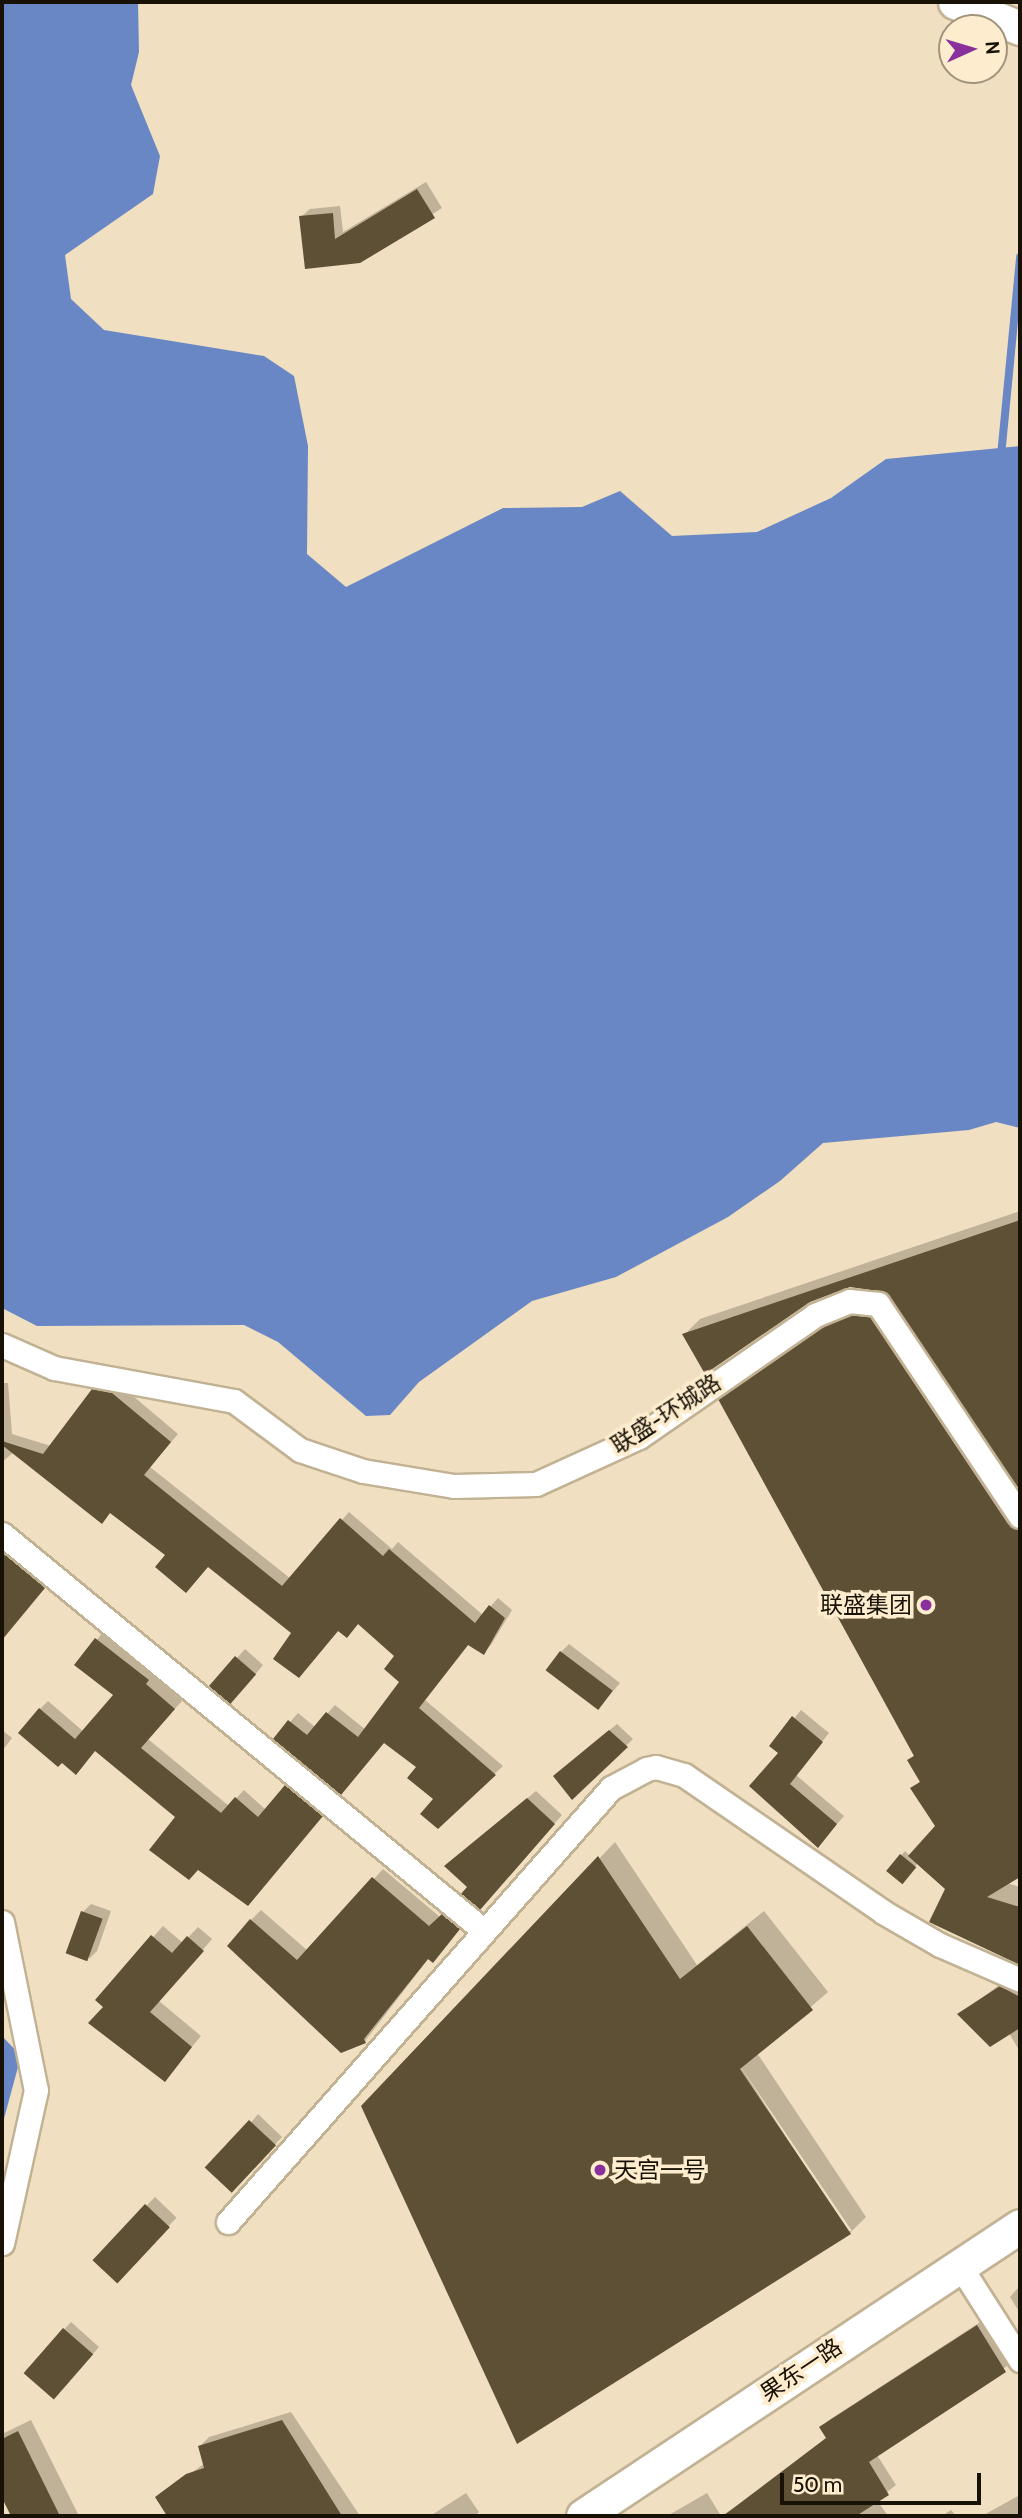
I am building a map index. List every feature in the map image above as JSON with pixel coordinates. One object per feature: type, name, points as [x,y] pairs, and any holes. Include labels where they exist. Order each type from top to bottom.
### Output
[{"type":"main road","points":[[954,2],[1020,28]]},
{"type":"main road","name":"果东一路","points":[[595,2513],[1020,2226]]},
{"type":"street","name":"联盛-环城路","points":[[2,1345],[54,1368],[233,1401],[300,1450],[363,1471],[454,1486],[536,1484],[639,1437],[815,1315],[849,1301],[878,1304],[1020,1516]]},
{"type":"street","points":[[2,1534],[483,1930]]},
{"type":"street","points":[[228,2222],[611,1788],[656,1767],[705,1787],[928,1939],[1020,1980]]},
{"type":"street","points":[[2,1922],[36,2090],[4,2236]]},
{"type":"street","points":[[960,2266],[1020,2360]]},
{"type":"water","points":[[2,2],[138,2],[139,52],[131,85],[160,156],[153,194],[65,255],[71,299],[104,330],[264,356],[294,376],[308,446],[307,554],[346,587],[503,508],[582,507],[620,491],[672,536],[757,532],[831,498],[886,459],[1020,446],[1020,1128],[996,1122],[969,1130],[823,1143],[780,1181],[728,1217],[616,1277],[532,1301],[419,1382],[390,1415],[366,1416],[278,1342],[244,1325],[37,1326],[2,1308]]},
{"type":"water","points":[[2,2036],[21,2056],[2,2126]]},
{"type":"building","points":[[417,189],[435,218],[360,263],[305,269],[299,216],[333,213],[335,239]]},
{"type":"building","points":[[1020,1220],[1020,1491],[885,1292],[850,1287],[810,1302],[705,1374],[682,1334]]},
{"type":"building","name":"联盛集团","points":[[851,1315],[870,1317],[1008,1524],[1020,1530],[1020,1877],[987,1897],[1020,1907],[1020,1965],[929,1922],[945,1889],[908,1856],[935,1826],[910,1788],[920,1782],[907,1760],[914,1756],[718,1399],[822,1327]]},
{"type":"building","points":[[92,1389],[112,1393],[171,1442],[144,1475],[282,1586],[340,1518],[383,1556],[389,1549],[475,1623],[489,1605],[505,1618],[484,1655],[468,1645],[419,1708],[496,1775],[438,1829],[420,1814],[433,1799],[407,1778],[416,1767],[384,1743],[341,1795],[273,1739],[288,1720],[307,1735],[326,1712],[358,1737],[399,1682],[384,1669],[394,1656],[358,1624],[347,1638],[338,1631],[299,1678],[273,1659],[291,1633],[208,1567],[186,1593],[155,1567],[165,1555],[110,1513],[102,1524],[2,1445],[2,1441],[43,1454]]},
{"type":"building","points":[[2,1552],[45,1588],[2,1640]]},
{"type":"building","points":[[95,1638],[149,1680],[146,1684],[175,1709],[141,1748],[221,1813],[235,1797],[258,1817],[285,1785],[323,1816],[248,1906],[198,1870],[189,1880],[149,1850],[175,1817],[95,1751],[76,1775],[62,1763],[58,1767],[18,1733],[39,1708],[75,1739],[113,1695],[74,1665]]},
{"type":"building","points":[[560,1651],[613,1691],[598,1710],[546,1670]]},
{"type":"building","points":[[235,1656],[256,1674],[230,1705],[209,1686]]},
{"type":"building","points":[[792,1716],[823,1742],[790,1784],[837,1824],[818,1848],[749,1786],[778,1753],[769,1746]]},
{"type":"building","points":[[609,1730],[628,1747],[572,1800],[553,1776]]},
{"type":"building","points":[[527,1798],[555,1824],[480,1910],[461,1894],[467,1887],[444,1866]]},
{"type":"building","points":[[900,1854],[916,1867],[902,1884],[886,1871]]},
{"type":"building","name":"天宫一号","points":[[598,1856],[680,1979],[747,1926],[813,2010],[740,2069],[851,2234],[517,2444],[361,2106]]},
{"type":"building","points":[[372,1877],[429,1926],[442,1914],[460,1929],[433,1963],[428,1959],[364,2039],[366,2043],[341,2053],[227,1946],[250,1919],[297,1960]]},
{"type":"building","points":[[81,1911],[103,1919],[87,1961],[66,1953]]},
{"type":"building","points":[[151,1935],[172,1953],[187,1936],[204,1951],[150,2012],[192,2047],[165,2082],[88,2023],[103,2007],[95,2000]]},
{"type":"building","points":[[1000,1986],[1020,1997],[1020,2028],[990,2047],[957,2014]]},
{"type":"building","points":[[249,2120],[276,2145],[232,2193],[205,2168]]},
{"type":"building","points":[[145,2204],[170,2227],[117,2284],[92,2260]]},
{"type":"building","points":[[977,2325],[1006,2372],[869,2462],[889,2495],[856,2516],[723,2516],[826,2438],[819,2427]]},
{"type":"building","points":[[63,2328],[93,2354],[54,2400],[24,2373]]},
{"type":"building","points":[[282,2420],[342,2516],[167,2516],[155,2497],[186,2474],[204,2468],[198,2446]]},
{"type":"building","points":[[18,2431],[60,2516],[11,2516],[2,2498],[2,2439]]},
{"type":"waterway","points":[[1001,456],[1020,257]]},
{"type":"place","name":"联盛集团","points":[[926,1605]]},
{"type":"place","name":"天宫一号","points":[[600,2170]]}]
